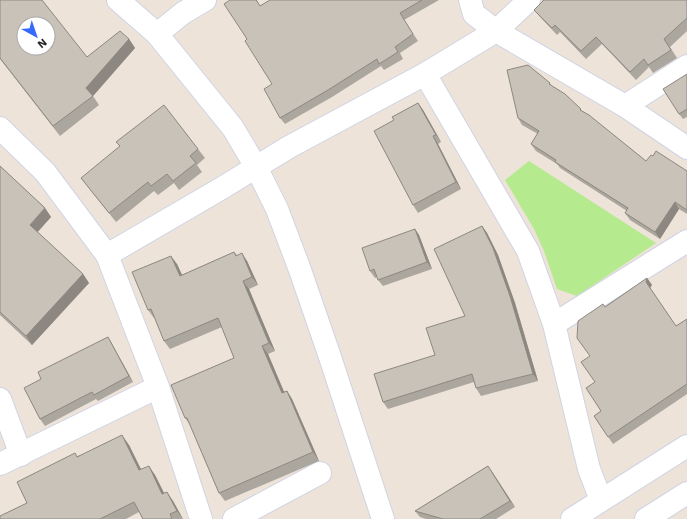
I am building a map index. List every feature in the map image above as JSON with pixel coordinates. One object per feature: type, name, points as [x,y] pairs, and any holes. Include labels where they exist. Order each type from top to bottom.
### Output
[{"type":"street","points":[[118,0],[157,34],[233,128],[256,167],[277,209],[300,270],[383,519]]},
{"type":"street","points":[[157,34],[178,16],[205,0]]},
{"type":"street","points":[[470,0],[474,14],[496,31],[625,106],[687,148]]},
{"type":"street","points":[[107,255],[289,147],[425,74],[496,31],[529,0]]},
{"type":"street","points":[[625,106],[687,66]]},
{"type":"street","points":[[425,74],[528,251],[554,324],[589,468],[601,500]]},
{"type":"street","points":[[0,128],[45,172],[107,255],[158,387],[201,519]]},
{"type":"street","points":[[554,324],[687,241]]},
{"type":"street","points":[[0,464],[158,387]]},
{"type":"street","points":[[0,399],[21,455]]},
{"type":"street","points":[[572,519],[687,446]]},
{"type":"street","points":[[234,519],[320,473]]},
{"type":"street","points":[[646,519],[687,493]]},
{"type":"green space","points":[[529,161],[656,243],[577,296],[557,289],[544,251],[534,229],[505,180]]},
{"type":"building","points":[[0,0],[42,0],[55,16],[16,16],[16,56],[56,56],[56,18],[87,57],[120,31],[129,39],[86,88],[93,96],[53,126],[0,58]]},
{"type":"building","points":[[230,0],[256,0],[260,6],[270,0],[422,0],[400,13],[413,34],[395,47],[398,52],[379,64],[377,59],[280,118],[264,89],[272,84],[245,41],[247,39],[224,4]]},
{"type":"building","points":[[544,0],[687,0],[687,18],[664,39],[671,50],[648,65],[644,59],[630,72],[596,37],[581,51],[555,25],[552,28],[534,10]]},
{"type":"building","points":[[528,65],[550,83],[549,84],[565,94],[581,109],[580,110],[589,115],[646,161],[651,155],[653,156],[656,151],[687,171],[687,210],[675,202],[655,232],[625,213],[628,208],[555,162],[556,160],[531,144],[539,131],[518,118],[507,70]]},
{"type":"building","points":[[687,74],[687,109],[679,114],[663,89]]},
{"type":"building","points":[[418,103],[436,135],[433,136],[456,182],[413,205],[374,131],[394,120],[392,117]]},
{"type":"building","points":[[164,105],[198,149],[190,156],[196,163],[173,181],[167,174],[151,186],[148,182],[109,213],[81,178],[120,146],[116,142]]},
{"type":"building","points":[[0,166],[45,208],[30,225],[83,274],[26,336],[0,312]]},
{"type":"building","points":[[482,226],[493,248],[510,296],[533,374],[476,388],[472,374],[383,402],[374,374],[435,355],[426,328],[465,316],[434,249]]},
{"type":"building","points":[[415,229],[427,262],[378,280],[374,269],[370,271],[362,248]]},
{"type":"building","points":[[234,252],[236,256],[242,253],[252,277],[243,281],[269,343],[262,346],[282,393],[287,391],[313,452],[219,493],[187,418],[185,418],[171,385],[234,358],[218,318],[164,341],[151,309],[148,310],[132,272],[171,256],[180,276]]},
{"type":"building","points":[[647,278],[646,282],[676,326],[687,319],[687,384],[608,437],[594,416],[601,411],[586,388],[595,382],[581,362],[590,356],[577,338],[578,321],[603,304],[605,307]]},
{"type":"building","points":[[108,337],[129,376],[94,395],[92,392],[40,419],[24,388],[41,379],[38,372]]},
{"type":"building","points":[[122,435],[139,470],[149,466],[162,494],[167,492],[177,511],[170,514],[172,519],[143,519],[134,502],[100,519],[0,519],[0,516],[27,503],[17,482],[75,453],[77,457]]},
{"type":"building","points":[[488,466],[510,501],[480,519],[443,519],[415,511]]}]
